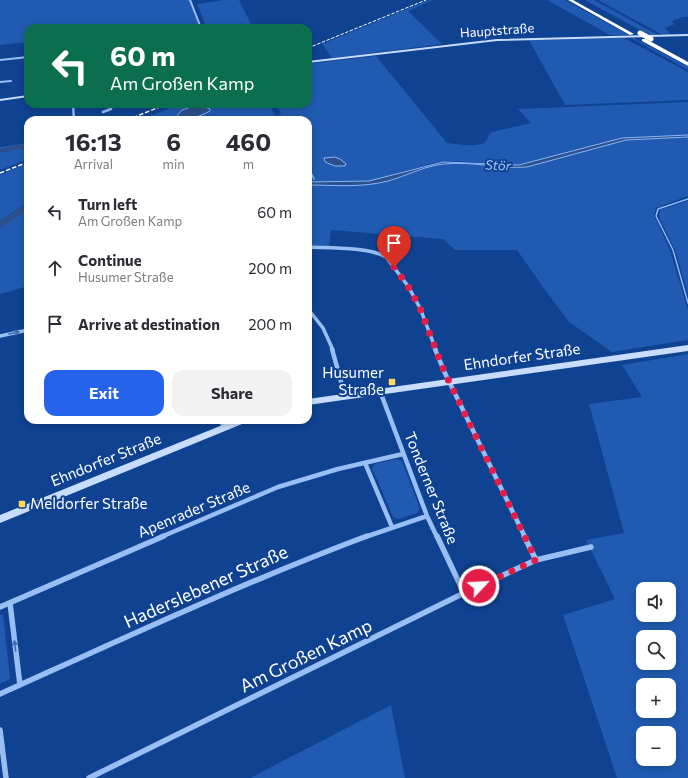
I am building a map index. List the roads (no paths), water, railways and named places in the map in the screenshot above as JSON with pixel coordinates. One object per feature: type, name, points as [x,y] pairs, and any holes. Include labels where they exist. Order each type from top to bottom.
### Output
[{"type":"highway","points":[[570,0],[688,64]]},
{"type":"highway","points":[[578,0],[688,59]]},
{"type":"street","points":[[190,0],[199,24]]},
{"type":"street","name":"Hauptstraße","points":[[312,62],[505,39],[688,35]]},
{"type":"street","points":[[0,60],[24,57]]},
{"type":"street","points":[[0,82],[11,81]]},
{"type":"street","points":[[0,100],[24,97]]},
{"type":"street","points":[[104,112],[111,108]]},
{"type":"street","points":[[312,247],[350,249],[381,254],[386,257],[408,286],[420,308],[449,381],[536,560]]},
{"type":"street","points":[[312,314],[323,328],[329,340],[345,396]]},
{"type":"street","points":[[0,336],[24,331]]},
{"type":"street","name":"Ehndorfer Straße","points":[[312,401],[688,348]]},
{"type":"street","name":"Tonderner Straße","points":[[380,391],[427,516],[464,593]]},
{"type":"street","name":"Ehndorfer Straße","points":[[0,519],[223,424]]},
{"type":"street","name":"Apenrader Straße","points":[[0,607],[264,493],[306,478],[403,454]]},
{"type":"street","points":[[365,463],[392,527]]},
{"type":"street","name":"Haderslebener Straße","points":[[0,694],[295,563],[392,527],[427,516]]},
{"type":"street","name":"Am Großen Kamp","points":[[89,778],[464,593],[536,560],[591,547]]},
{"type":"street","points":[[10,603],[20,685]]},
{"type":"street","points":[[0,730],[6,778]]},
{"type":"water","points":[[188,108],[208,108],[210,109],[210,111],[199,116],[177,116],[182,110]]},
{"type":"water","points":[[688,135],[688,137],[626,140],[527,167],[454,163],[429,167],[395,179],[368,185],[312,185],[312,182],[369,181],[443,162],[519,165],[622,138]]},
{"type":"water","points":[[335,157],[346,164],[345,166],[335,166],[325,162],[324,158]]},
{"type":"waterway","name":"Stör","points":[[0,151],[24,147]]},
{"type":"waterway","points":[[312,175],[314,179]]},
{"type":"waterway","points":[[688,199],[658,209],[656,216],[673,250],[688,303]]},
{"type":"waterway","points":[[0,225],[24,209]]},
{"type":"railway","points":[[312,46],[426,0]]},
{"type":"railway","points":[[137,116],[157,108]]},
{"type":"railway","points":[[0,173],[24,164]]},
{"type":"place","name":"Husumer Straße","points":[[392,382]]},
{"type":"place","name":"Meldorfer Straße","points":[[22,504]]}]
